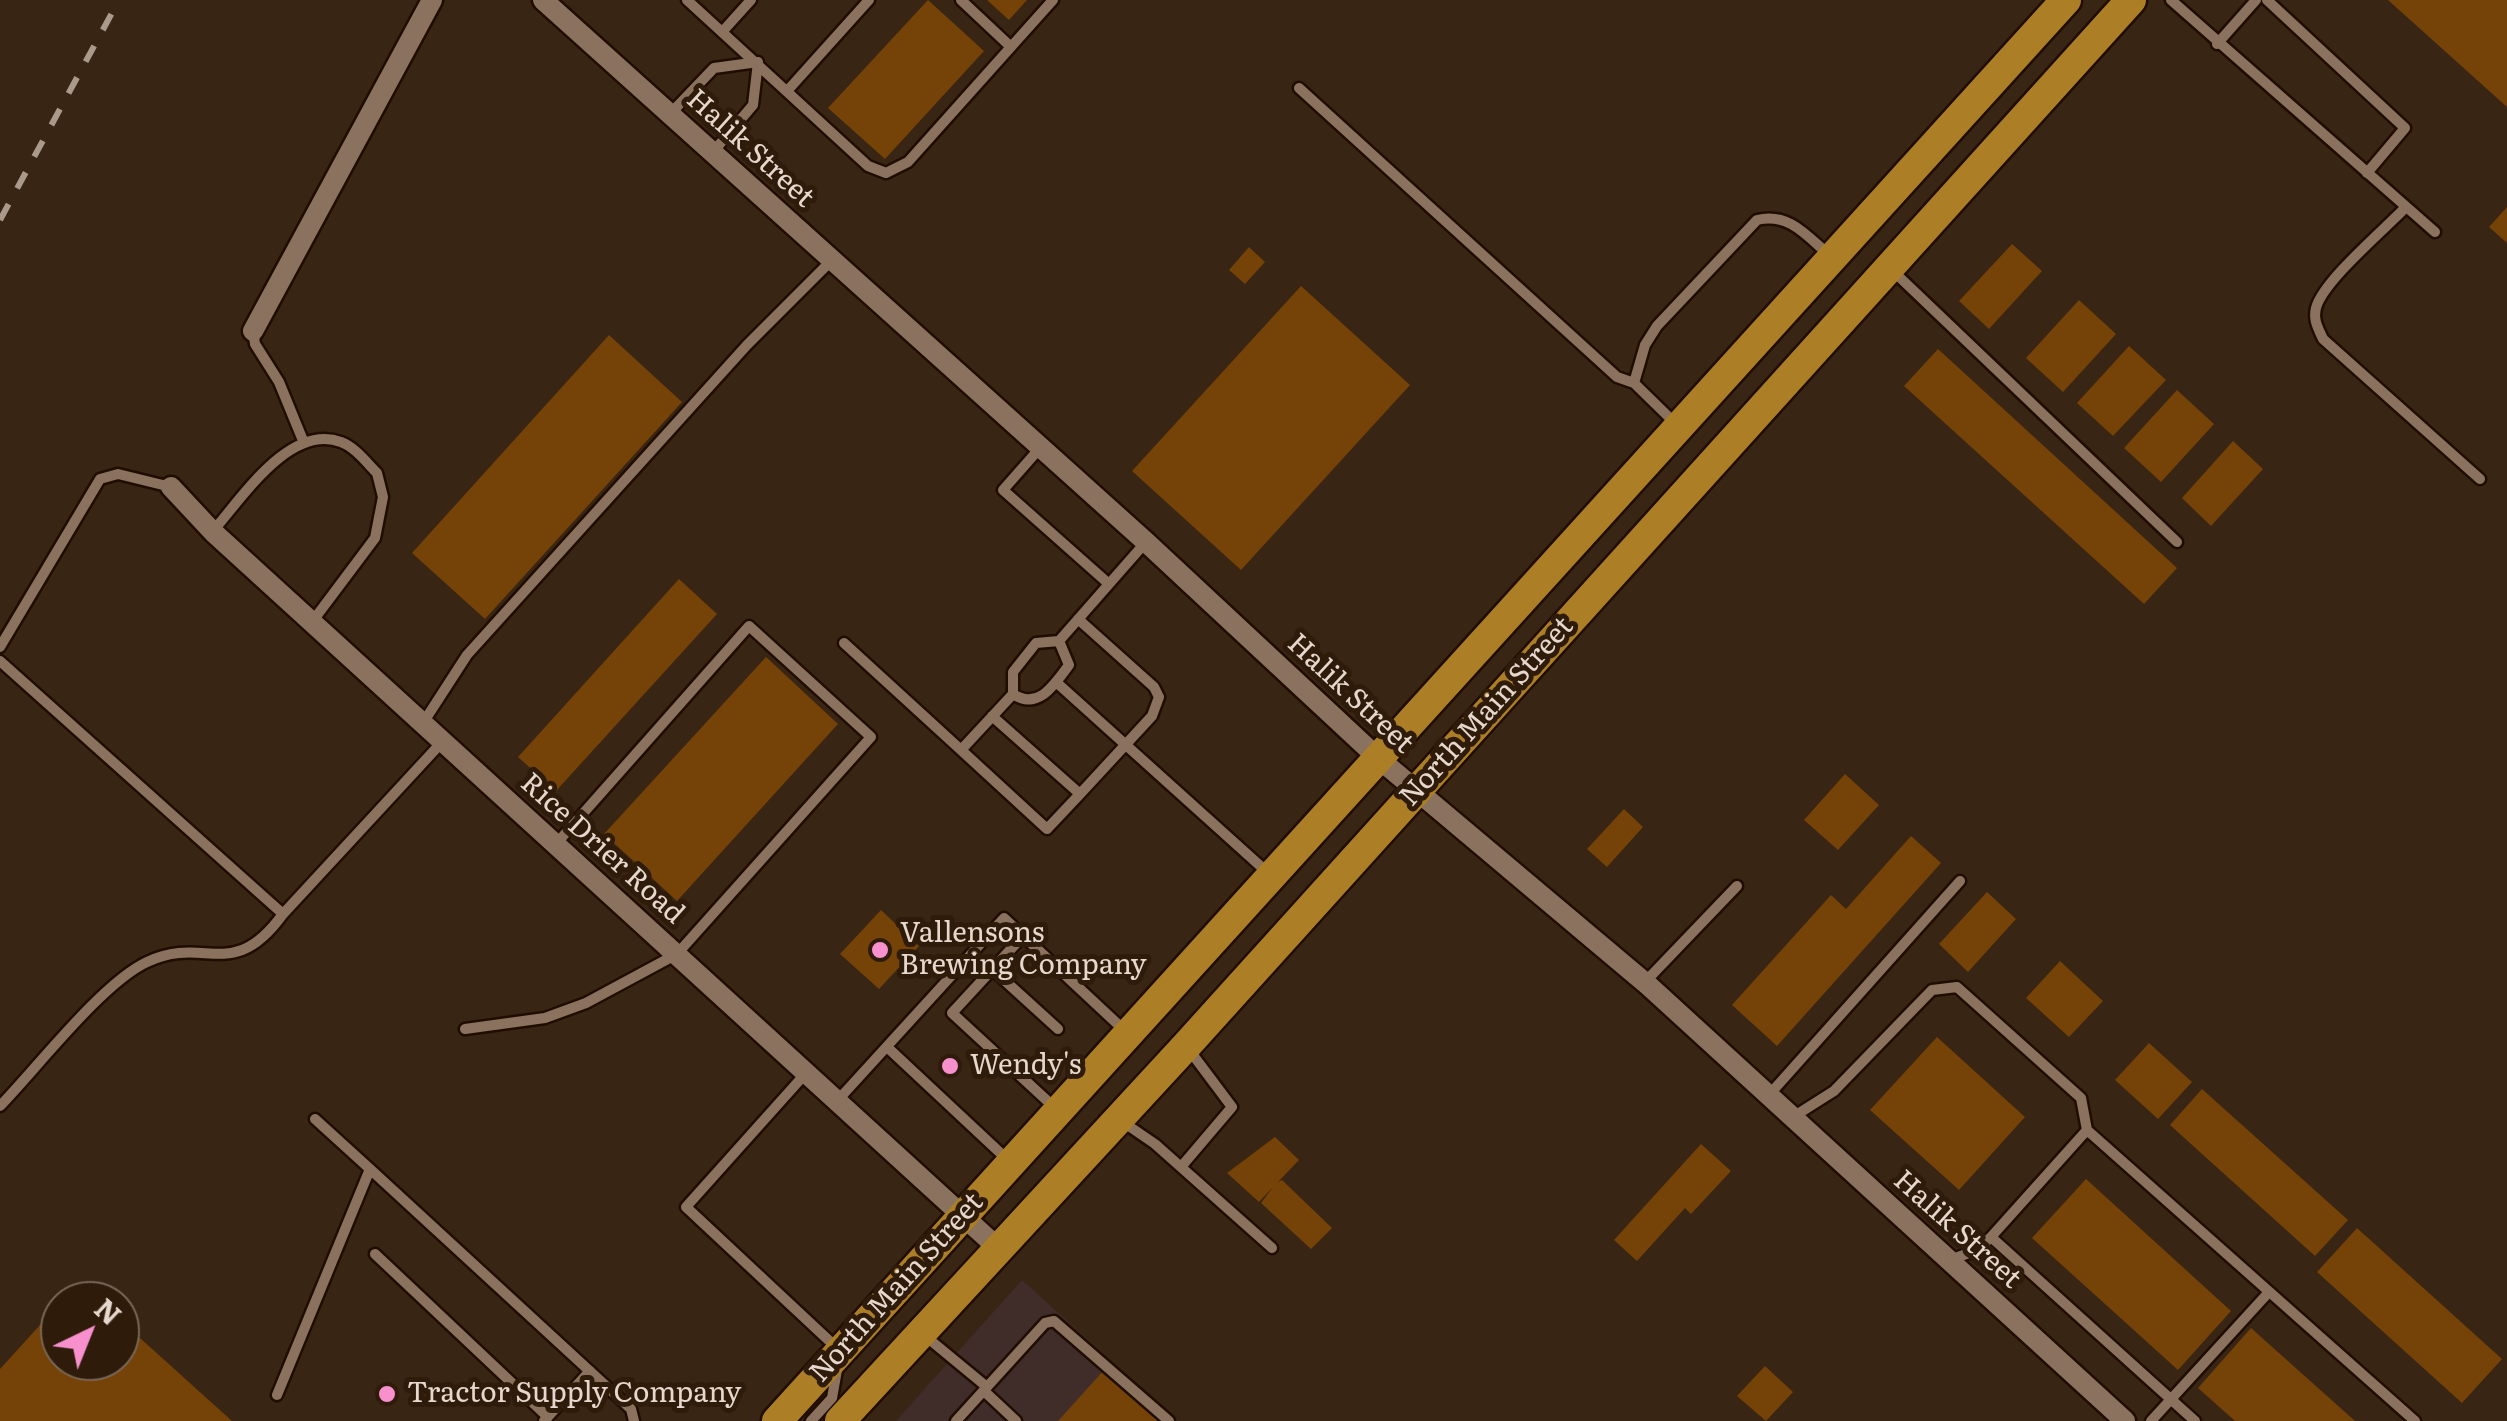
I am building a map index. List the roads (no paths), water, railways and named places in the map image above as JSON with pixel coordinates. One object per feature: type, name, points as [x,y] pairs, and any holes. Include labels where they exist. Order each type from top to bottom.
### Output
[{"type":"main road","name":"North Main Street","points":[[777,1421],[2066,0]]},
{"type":"main road","name":"North Main Street","points":[[840,1421],[1119,1120],[2131,0]]},
{"type":"main road","points":[[1678,425],[1716,458]]},
{"type":"street","points":[[254,331],[432,0]]},
{"type":"street","name":"Halik Street","points":[[543,0],[1146,542],[1378,758],[1645,982],[2125,1421]]},
{"type":"street","name":"Rice Drier Road","points":[[170,488],[213,532],[998,1248]]},
{"type":"lane","points":[[687,0],[868,166],[886,173],[908,162],[1053,0]]},
{"type":"lane","points":[[722,31],[751,0]]},
{"type":"lane","points":[[788,90],[868,0]]},
{"type":"lane","points":[[960,0],[1011,47]]},
{"type":"lane","points":[[2171,0],[2435,232]]},
{"type":"lane","points":[[2217,44],[2256,0]]},
{"type":"lane","points":[[2266,0],[2405,128],[2367,173]]},
{"type":"lane","points":[[670,114],[714,68],[758,62]]},
{"type":"lane","points":[[712,152],[754,104],[758,62]]},
{"type":"lane","points":[[1300,88],[1616,377],[1634,383],[1678,425]]},
{"type":"lane","points":[[2406,206],[2329,288],[2317,304],[2314,320],[2323,338],[2480,479]]},
{"type":"lane","points":[[1634,383],[1645,345],[1657,326],[1757,220],[1772,216],[1792,222],[1832,258]]},
{"type":"lane","points":[[423,723],[467,655],[746,345],[832,260]]},
{"type":"lane","points":[[1889,267],[2177,542]]},
{"type":"lane","points":[[254,331],[255,344],[279,382],[304,443]]},
{"type":"lane","points":[[213,532],[288,451],[312,439],[342,442],[377,473],[382,497],[375,538],[312,622]]},
{"type":"lane","points":[[1040,447],[1004,490],[1108,584]]},
{"type":"lane","points":[[0,647],[100,479],[118,474],[170,488]]},
{"type":"lane","points":[[961,750],[1013,694],[1013,672],[1036,643],[1059,641],[1146,542]]},
{"type":"lane","points":[[844,643],[1047,829],[1158,708],[1160,697],[1078,619]]},
{"type":"lane","points":[[465,1029],[545,1018],[586,1003],[677,954],[871,737],[749,626],[556,844]]},
{"type":"lane","points":[[1013,694],[1030,700],[1042,697],[1056,682],[1068,666],[1059,641]]},
{"type":"lane","points":[[0,661],[283,914]]},
{"type":"lane","points":[[1056,682],[1271,876]]},
{"type":"lane","points":[[992,716],[1080,794]]},
{"type":"lane","points":[[0,1106],[103,997],[144,963],[168,955],[233,955],[262,943],[283,914],[443,742]]},
{"type":"lane","points":[[1769,1095],[1960,881]]},
{"type":"lane","points":[[1645,982],[1737,886]]},
{"type":"lane","points":[[838,1100],[1004,918],[1128,1034]]},
{"type":"lane","points":[[1023,936],[952,1013],[1058,1110]]},
{"type":"lane","points":[[992,969],[1058,1028]]},
{"type":"lane","points":[[1793,1117],[1834,1091],[1932,990],[1956,987],[2081,1098],[2087,1130],[2414,1421]]},
{"type":"lane","points":[[1180,1166],[1232,1107],[1186,1046]]},
{"type":"lane","points":[[886,1047],[1011,1163]]},
{"type":"lane","points":[[807,1072],[686,1207],[840,1350],[832,1398],[810,1421]]},
{"type":"lane","points":[[315,1119],[630,1409],[634,1421]]},
{"type":"lane","points":[[1119,1120],[1180,1166],[1272,1248]]},
{"type":"lane","points":[[1950,1260],[1977,1250],[1991,1237],[2087,1130]]},
{"type":"lane","points":[[278,1394],[370,1169]]},
{"type":"lane","points":[[1991,1237],[2194,1421]]},
{"type":"lane","points":[[375,1254],[551,1417],[590,1372]]},
{"type":"lane","points":[[2152,1421],[2269,1292]]},
{"type":"lane","points":[[974,1421],[960,1417],[1045,1323],[1054,1321],[1169,1421]]},
{"type":"lane","points":[[920,1331],[1016,1421]]},
{"type":"railway","points":[[0,220],[119,0]]},
{"type":"place","name":"Vallensons Brewing Company","points":[[880,950]]},
{"type":"place","name":"Wendy's","points":[[950,1066]]},
{"type":"place","name":"Tractor Supply Company","points":[[387,1394]]}]
